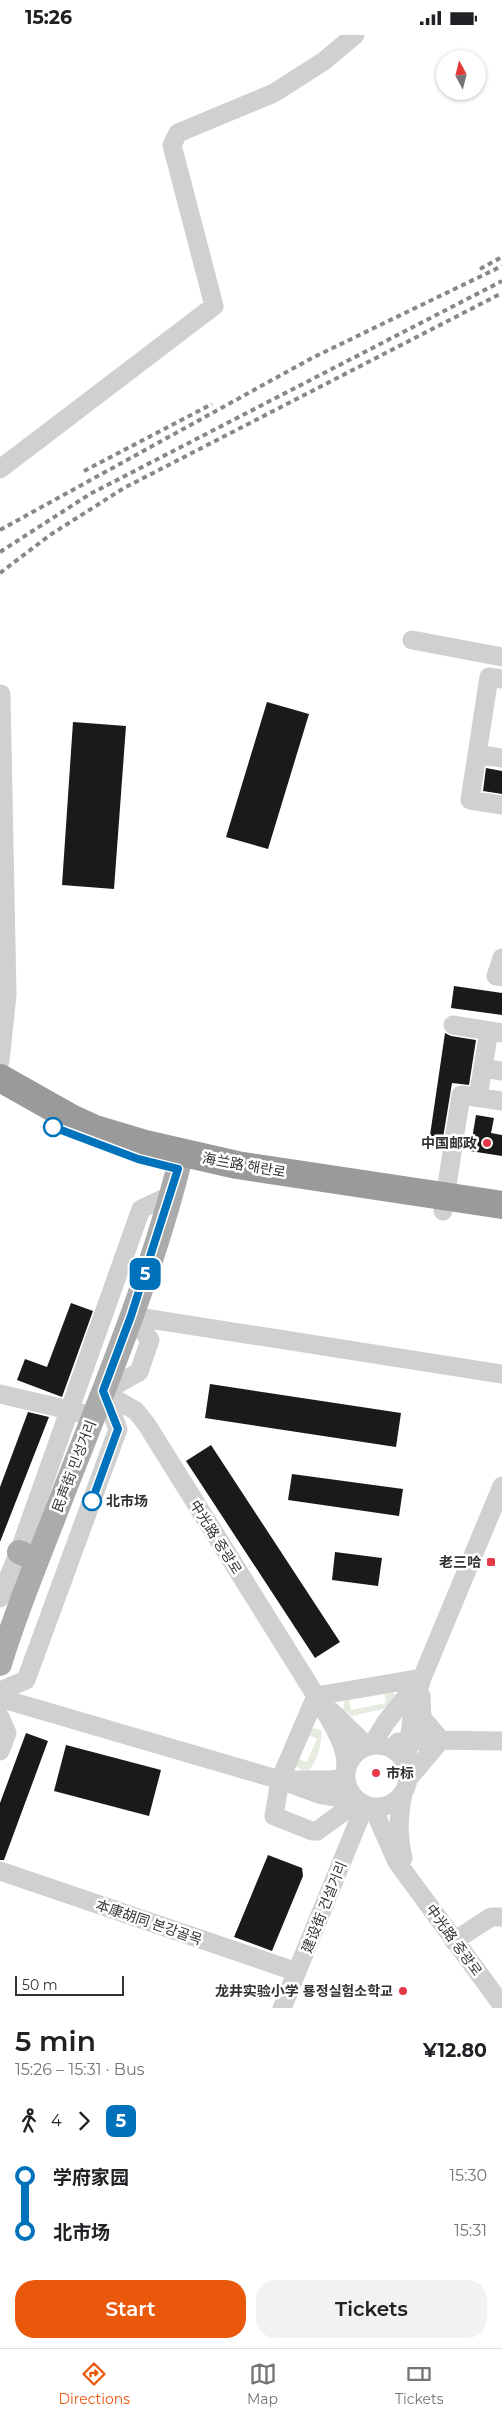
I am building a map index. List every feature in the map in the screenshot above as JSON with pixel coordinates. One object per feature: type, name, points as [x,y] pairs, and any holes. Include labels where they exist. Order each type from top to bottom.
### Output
[{"type":"highway","name":"海兰路 해란로","points":[[0,1078],[22,1093],[95,1129],[180,1161]]},
{"type":"highway","name":"海兰路 해란로","points":[[0,1096],[26,1113],[77,1137],[138,1159],[237,1165],[444,1203],[502,1220]]},
{"type":"highway","name":"海兰路 해란로","points":[[444,1203],[502,1205]]},
{"type":"main road","name":"民声街 민성거리","points":[[1,1658],[28,1556],[103,1391],[131,1316],[171,1195],[180,1161]]},
{"type":"street","points":[[0,469],[214,306],[172,145],[178,133],[274,93],[324,61],[355,35]]},
{"type":"street","points":[[412,640],[502,657]]},
{"type":"street","points":[[502,679],[489,677],[470,800],[502,805]]},
{"type":"street","points":[[0,1061],[7,995],[1,694]]},
{"type":"street","points":[[478,754],[502,758]]},
{"type":"street","points":[[499,977],[502,958]]},
{"type":"street","points":[[452,1025],[495,1032],[483,1068],[478,1097]]},
{"type":"street","points":[[483,1068],[502,1071]]},
{"type":"street","points":[[444,1203],[461,1095],[502,1101]]},
{"type":"street","points":[[0,1598],[28,1556],[69,1411],[141,1209],[171,1195]]},
{"type":"street","points":[[131,1316],[502,1374]]},
{"type":"street","points":[[0,1691],[26,1680],[118,1429],[103,1391]]},
{"type":"street","name":"中光路 중광로","points":[[103,1391],[136,1411],[147,1425],[316,1696],[338,1736],[346,1769]]},
{"type":"street","points":[[0,1394],[93,1415]]},
{"type":"street","points":[[280,1779],[331,1780],[344,1777],[353,1756],[369,1746],[422,1678],[502,1486]]},
{"type":"street","points":[[365,1805],[317,1831],[312,1831],[274,1815],[280,1779],[316,1696],[422,1678]]},
{"type":"street","points":[[422,1678],[420,1710],[422,1718],[441,1740]]},
{"type":"street","name":"中光路 중광로","points":[[407,1873],[398,1832],[398,1821],[414,1704],[422,1678]]},
{"type":"street","name":"中光路 중광로","points":[[316,1696],[369,1746]]},
{"type":"street","points":[[0,1698],[280,1779],[322,1795],[365,1805],[393,1803],[405,1779],[441,1740]]},
{"type":"street","points":[[0,1717],[7,1733],[0,1751]]},
{"type":"street","points":[[369,1746],[408,1741],[502,1741]]},
{"type":"street","points":[[369,1746],[382,1745],[392,1749],[405,1779]]},
{"type":"street","points":[[346,1769],[348,1790],[365,1805]]},
{"type":"street","name":"中光路 중광로","points":[[365,1805],[397,1862],[407,1873],[454,1941],[502,2005]]},
{"type":"street","name":"建设街 건설거리","points":[[282,2008],[365,1805]]},
{"type":"street","name":"本康胡同 본강골목","points":[[0,1871],[298,1972]]},
{"type":"street","points":[[454,1941],[491,1917],[502,1917]]},
{"type":"shaded area","points":[[384,1691],[391,1691],[396,1695],[392,1707],[352,1716],[343,1710],[344,1702],[349,1698],[351,1710],[386,1703]]},
{"type":"shaded area","points":[[312,1728],[321,1730],[320,1744],[312,1766],[309,1770],[302,1771],[295,1765],[296,1758],[307,1762],[317,1739],[305,1734]]},
{"type":"building","points":[[267,702],[309,714],[268,849],[226,837]]},
{"type":"building","points":[[73,722],[126,726],[114,889],[62,885]]},
{"type":"building","points":[[486,768],[502,771],[502,794],[483,791]]},
{"type":"building","points":[[454,986],[502,993],[502,1015],[451,1008]]},
{"type":"building","points":[[445,1033],[451,1036],[476,1040],[469,1085],[452,1083],[442,1144],[429,1142]]},
{"type":"building","name":"中国邮政","points":[[476,1115],[494,1118],[491,1133],[502,1135],[502,1156],[470,1151]]},
{"type":"building","points":[[71,1303],[93,1311],[62,1397],[17,1380],[25,1359],[47,1367]]},
{"type":"building","points":[[210,1384],[401,1413],[396,1447],[205,1418]]},
{"type":"building","points":[[28,1412],[49,1417],[0,1542],[0,1487]]},
{"type":"building","points":[[211,1445],[340,1642],[315,1658],[186,1461]]},
{"type":"building","points":[[292,1474],[403,1489],[399,1516],[288,1500]]},
{"type":"building","points":[[335,1552],[382,1558],[378,1586],[332,1580]]},
{"type":"building","points":[[26,1733],[48,1741],[4,1860],[0,1860],[0,1803]]},
{"type":"building","points":[[66,1745],[161,1770],[149,1816],[54,1791]]},
{"type":"building","points":[[268,1855],[302,1868],[303,1876],[272,1951],[234,1937]]},
{"type":"railway","points":[[480,269],[502,257]]},
{"type":"railway","points":[[0,530],[312,358],[502,266]]},
{"type":"railway","points":[[0,552],[90,494],[502,281]]},
{"type":"railway","points":[[0,573],[50,535],[124,488],[502,293]]},
{"type":"railway","points":[[84,471],[212,404]]},
{"type":"bus line","name":"5","points":[[53,1127],[138,1159],[178,1169],[131,1316],[103,1391],[118,1429],[92,1501]]},
{"type":"place","name":"中国邮政","points":[[487,1143]]},
{"type":"place","name":"北市场","points":[[92,1501]]},
{"type":"place","name":"老三哈","points":[[491,1562]]},
{"type":"place","name":"市标","points":[[376,1773]]},
{"type":"place","name":"龙井实验小学 룡정실험소학교","points":[[403,1991]]}]
